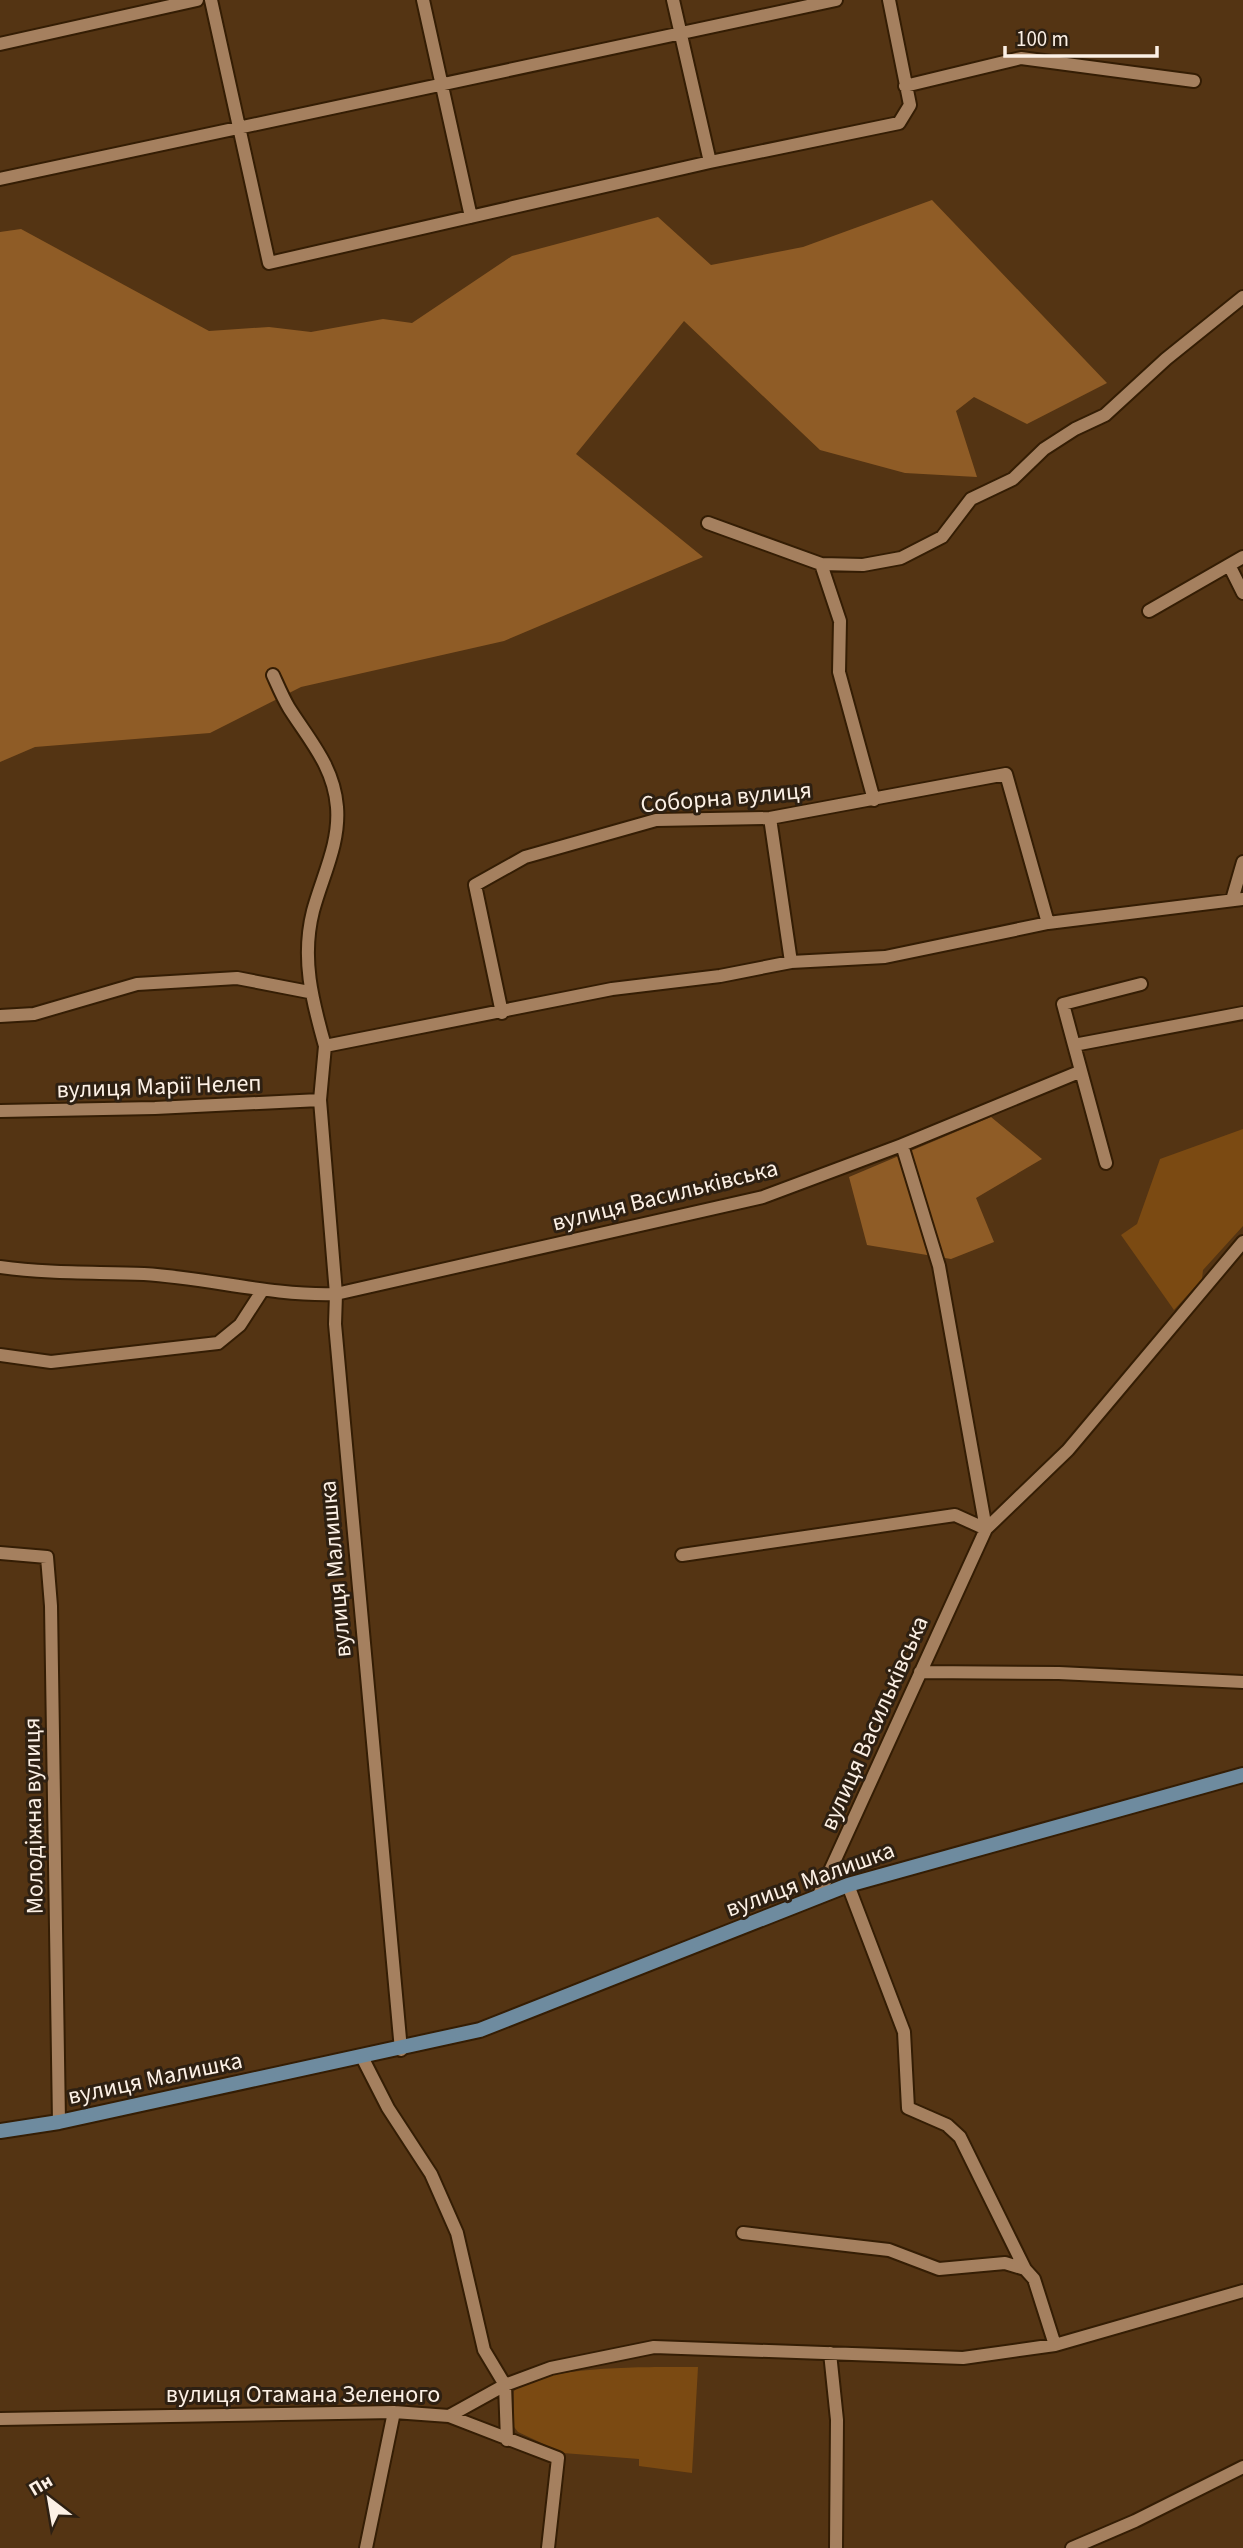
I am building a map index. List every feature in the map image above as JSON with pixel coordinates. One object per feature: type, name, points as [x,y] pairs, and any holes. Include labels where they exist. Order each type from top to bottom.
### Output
[{"type":"main road","name":"вулиця Малишка","points":[[0,2131],[59,2122],[401,2050],[480,2030],[848,1885],[1243,1775]]},
{"type":"street","points":[[0,44],[197,0]]},
{"type":"street","points":[[211,0],[269,263],[710,162],[900,123],[909,105],[889,0]]},
{"type":"street","points":[[423,0],[471,217]]},
{"type":"street","points":[[673,0],[710,162]]},
{"type":"street","points":[[0,179],[240,130],[836,0]]},
{"type":"street","points":[[905,86],[1021,58],[1194,81]]},
{"type":"street","points":[[708,523],[821,564],[863,565],[901,558],[942,537],[971,499],[1013,479],[1044,449],[1074,429],[1105,415],[1166,359],[1243,297]]},
{"type":"street","points":[[1149,611],[1243,557]]},
{"type":"street","points":[[821,564],[840,621],[839,672],[874,800]]},
{"type":"street","points":[[1229,565],[1243,593]]},
{"type":"street","points":[[273,675],[289,708],[313,739],[331,774],[337,809],[330,863],[313,909],[306,946],[309,992],[325,1046],[320,1100],[336,1294]]},
{"type":"street","name":"Соборна вулиця","points":[[502,1013],[475,885],[525,857],[656,820],[770,818],[1006,774],[1048,923]]},
{"type":"street","points":[[770,818],[791,962]]},
{"type":"street","points":[[325,1046],[502,1013],[612,989],[720,976],[791,962],[885,957],[1048,923],[1237,900],[1243,862]]},
{"type":"street","points":[[0,1016],[34,1014],[137,984],[237,978],[309,992]]},
{"type":"street","points":[[1106,1163],[1079,1072],[1063,1004],[1141,984]]},
{"type":"street","points":[[1074,1045],[1243,1013]]},
{"type":"street","name":"вулиця Васильківська","points":[[0,1267],[52,1274],[146,1274],[295,1295],[336,1294],[763,1197],[902,1145],[1079,1072]]},
{"type":"street","name":"вулиця Марії Нелеп","points":[[0,1111],[168,1108],[320,1100]]},
{"type":"street","points":[[902,1145],[939,1266],[986,1528]]},
{"type":"street","name":"вулиця Васильківська","points":[[818,1897],[986,1528],[1068,1450],[1243,1242]]},
{"type":"street","points":[[0,1355],[51,1362],[218,1343],[240,1325],[262,1291]]},
{"type":"street","name":"вулиця Малишка","points":[[336,1294],[335,1324],[401,2050]]},
{"type":"street","points":[[682,1555],[955,1515],[986,1528]]},
{"type":"street","name":"Молодіжна вулиця","points":[[0,1553],[47,1557],[51,1606],[59,2122]]},
{"type":"street","points":[[920,1672],[1059,1673],[1243,1682]]},
{"type":"street","points":[[848,1885],[904,2032],[908,2108],[947,2125],[960,2137],[1025,2269],[1034,2280],[1055,2345]]},
{"type":"street","points":[[362,2057],[388,2108],[431,2174],[457,2233],[484,2350],[505,2385],[507,2440]]},
{"type":"street","points":[[743,2233],[889,2250],[939,2269],[1005,2263],[1025,2269]]},
{"type":"street","name":"вулиця Отамана Зеленого","points":[[0,2419],[394,2412],[449,2416],[505,2385],[551,2368],[654,2347],[963,2358],[1055,2345],[1243,2291]]},
{"type":"street","points":[[830,2353],[836,2420],[836,2548]]},
{"type":"street","points":[[366,2548],[394,2412]]},
{"type":"street","points":[[449,2416],[558,2458],[548,2548]]},
{"type":"street","points":[[1072,2548],[1135,2521],[1243,2467]]},
{"type":"shaded area","points":[[932,200],[1107,383],[1027,424],[974,397],[956,411],[977,477],[905,473],[820,450],[684,321],[576,454],[703,557],[504,641],[301,687],[210,733],[35,747],[0,762],[0,232],[21,229],[209,331],[269,327],[311,332],[383,319],[412,323],[512,256],[658,217],[711,265],[803,247]]},
{"type":"shaded area","points":[[991,1117],[1042,1159],[976,1198],[994,1242],[951,1259],[867,1245],[849,1177]]},
{"type":"shaded area","points":[[1243,1129],[1243,1226],[1203,1270],[1202,1279],[1174,1310],[1121,1235],[1137,1224],[1160,1159]]},
{"type":"shaded area","points":[[698,2367],[692,2473],[639,2466],[639,2459],[563,2453],[518,2432],[514,2427],[514,2391],[528,2382],[549,2376],[601,2369]]}]
